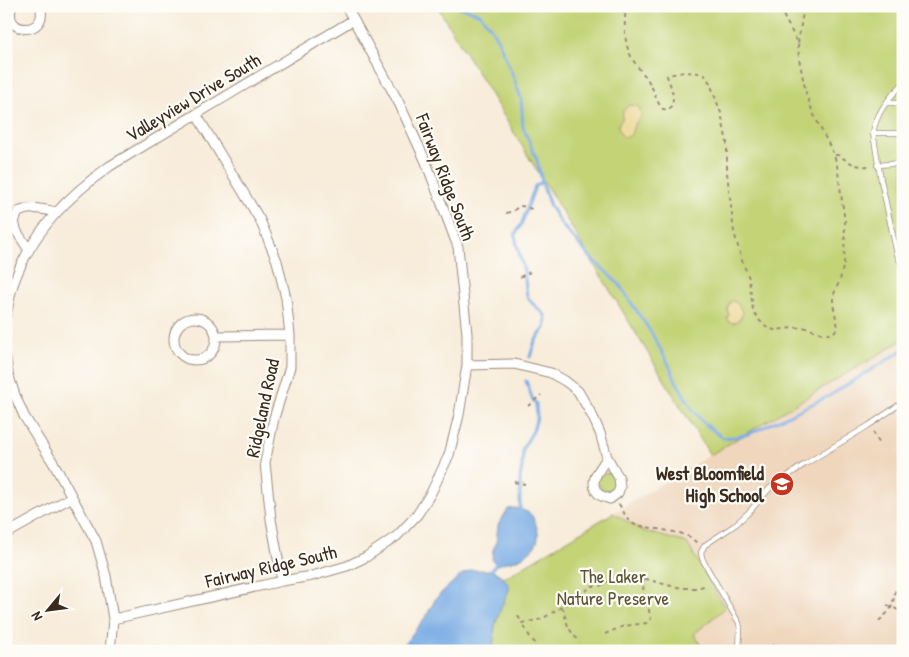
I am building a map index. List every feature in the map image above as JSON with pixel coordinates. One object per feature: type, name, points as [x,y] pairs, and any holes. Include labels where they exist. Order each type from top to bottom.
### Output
[{"type":"street","points":[[12,6],[10,13],[12,22],[24,29],[33,27],[40,20],[40,6]]},
{"type":"street","name":"Fairway Ridge South","points":[[113,619],[312,576],[347,566],[366,557],[397,536],[417,515],[431,494],[448,455],[460,416],[467,365],[467,334],[458,247],[426,162],[399,103],[346,6]]},
{"type":"street","name":"Valleyview Drive South","points":[[6,316],[14,283],[36,237],[56,212],[80,188],[110,166],[353,20]]},
{"type":"street","name":"Ridgeland Road","points":[[196,114],[260,220],[277,261],[286,298],[290,335],[290,367],[274,418],[265,463],[271,519],[282,581]]},
{"type":"street","points":[[29,250],[17,232],[14,222],[18,212],[28,208],[39,208],[56,212]]},
{"type":"street","points":[[192,318],[200,318],[208,322],[216,336],[216,344],[212,351],[206,357],[198,360],[183,356],[177,350],[175,342],[178,326],[192,318]]},
{"type":"street","points":[[216,336],[290,335]]},
{"type":"street","points":[[6,360],[8,374],[24,416],[54,464],[96,541],[106,576],[113,619],[110,651]]},
{"type":"street","points":[[467,365],[514,364],[551,373],[566,381],[578,391],[593,417],[607,457],[619,478],[620,487],[610,499],[604,498],[595,489],[594,478],[607,457]]},
{"type":"street","points":[[6,534],[72,497]]},
{"type":"lane","points":[[903,84],[893,93],[875,122],[874,133],[878,165],[898,254],[903,268]]},
{"type":"lane","points":[[887,103],[903,104]]},
{"type":"lane","points":[[874,133],[903,133]]},
{"type":"lane","points":[[878,165],[903,163]]},
{"type":"lane","points":[[740,651],[739,623],[702,558],[701,552],[703,548],[709,541],[748,513],[770,488],[903,402]]},
{"type":"path","points":[[626,6],[624,27],[628,50],[634,62],[648,80],[657,101],[663,109],[669,110],[674,102],[668,75],[684,72],[700,73],[706,76],[710,83],[724,122],[731,213],[739,250],[749,278],[753,310],[758,319],[766,327],[774,330],[803,327],[830,334],[838,327],[833,296],[840,280],[844,263],[845,222],[834,155],[813,113],[806,93],[799,59],[798,43],[804,6]]},
{"type":"path","points":[[781,6],[784,17],[798,43]]},
{"type":"path","points":[[834,155],[838,155],[853,165],[878,165]]},
{"type":"path","points":[[506,213],[518,206],[534,210]]},
{"type":"path","points":[[520,277],[530,272]]},
{"type":"path","points":[[528,406],[541,395]]},
{"type":"path","points":[[869,425],[881,446]]},
{"type":"path","points":[[514,482],[525,484]]},
{"type":"path","points":[[615,495],[628,520],[635,525],[680,533],[690,537],[703,548]]},
{"type":"path","points":[[522,623],[542,619],[592,586],[600,586],[609,581],[622,578],[636,576],[667,586],[682,588],[697,588],[714,582]]},
{"type":"path","points":[[605,634],[624,626],[648,623],[650,621],[644,594],[644,578]]},
{"type":"path","points":[[879,621],[887,614],[891,607],[894,592],[903,583]]},
{"type":"path","points":[[887,606],[903,612]]},
{"type":"path","points":[[561,608],[564,610],[564,618],[569,629],[580,642]]},
{"type":"path","points":[[518,616],[530,638],[535,643],[537,651]]},
{"type":"path","points":[[764,651],[778,643]]},
{"type":"shaded area","name":"West Bloomfield High School","points":[[903,340],[903,651],[443,651],[427,624]]},
{"type":"green space","points":[[437,6],[903,6],[903,340],[710,455]]},
{"type":"green space","points":[[607,473],[614,475],[616,482],[614,489],[607,491],[600,489],[598,482],[600,475]]},
{"type":"green space","name":"The Laker Nature Preserve","points":[[613,513],[643,531],[687,543],[725,608],[694,634],[704,651],[443,651],[427,624]]},
{"type":"sand","points":[[629,105],[638,106],[641,116],[633,127],[631,135],[624,137],[620,133],[618,125],[622,119],[623,111]]},
{"type":"sand","points":[[730,302],[737,303],[743,313],[740,319],[734,323],[727,319],[729,314],[727,309]]},
{"type":"water","points":[[516,508],[528,512],[534,519],[538,534],[537,543],[516,560],[499,565],[492,560],[498,525],[508,509]]},
{"type":"water","points":[[472,570],[492,570],[502,576],[509,585],[509,590],[495,626],[493,651],[392,651],[409,638],[427,615],[436,598],[461,575]]},
{"type":"waterway","points":[[452,6],[480,14],[498,40],[521,98],[523,127],[537,160],[543,186],[550,206],[561,224],[589,256],[619,284],[652,334],[693,410],[704,423],[723,438],[749,434],[829,396],[903,350]]},
{"type":"waterway","points":[[530,357],[535,341],[545,328],[546,322],[545,315],[527,296],[524,271],[515,235],[522,223],[535,186],[542,182]]},
{"type":"waterway","points":[[520,511],[520,478],[523,448],[533,431],[537,417],[536,404],[526,381]]},
{"type":"waterway","points":[[492,570],[497,562]]},
{"type":"place","name":"West Bloomfield High School","points":[[782,484]]}]
